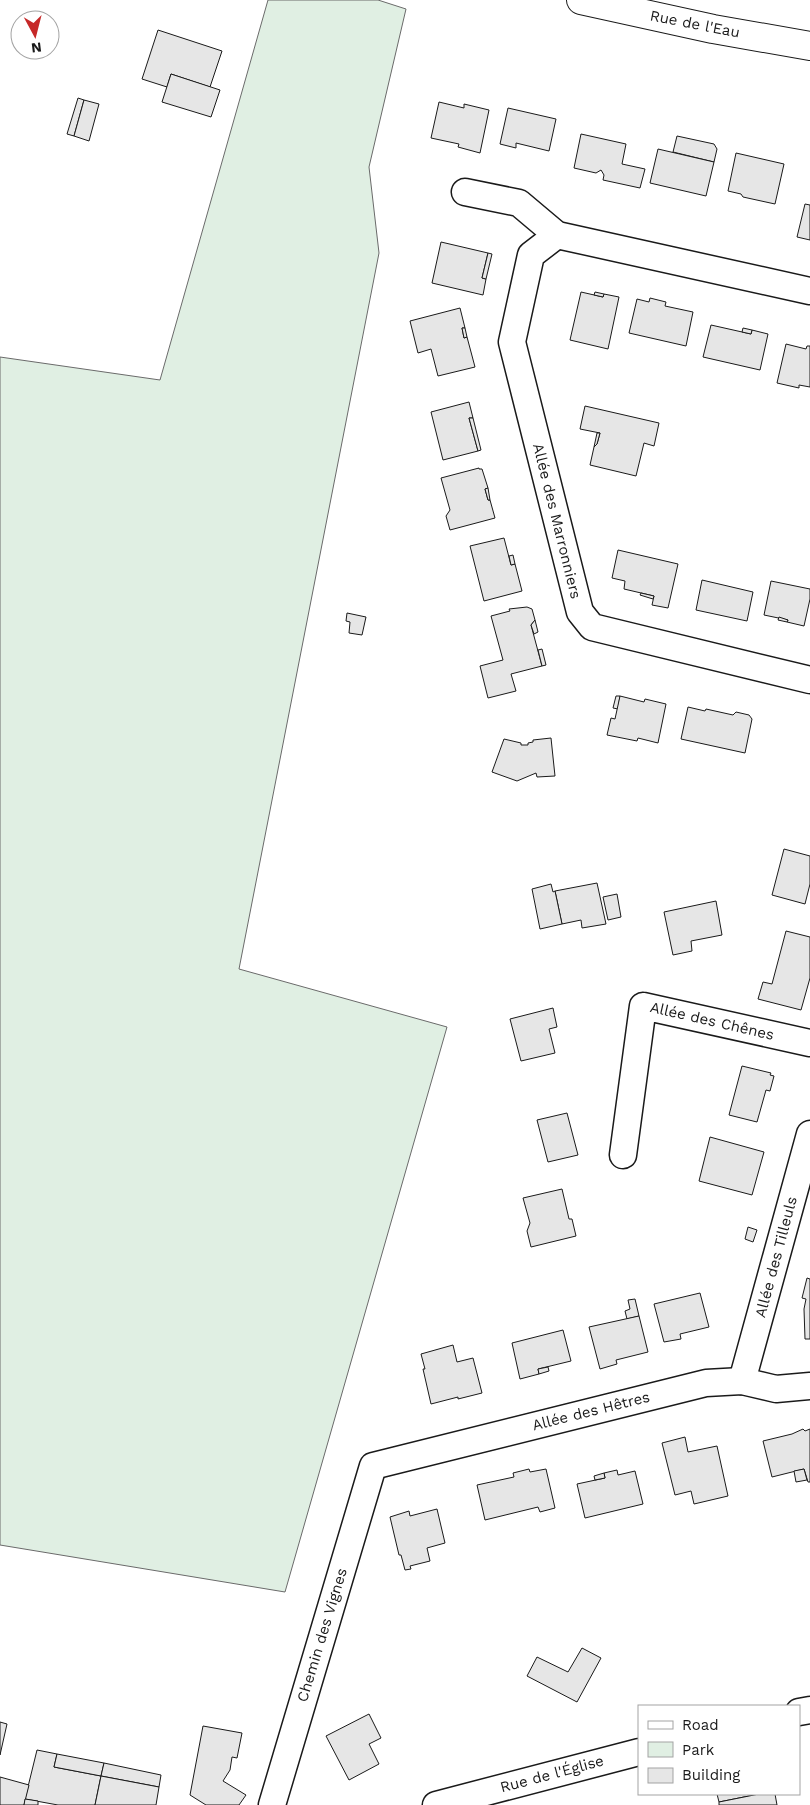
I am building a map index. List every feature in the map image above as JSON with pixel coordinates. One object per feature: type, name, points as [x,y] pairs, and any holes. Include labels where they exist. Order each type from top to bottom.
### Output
[{"type":"street","name":"Rue de l'Eau","points":[[581,0],[810,46]]},
{"type":"street","points":[[465,192],[519,203],[557,235],[810,291]]},
{"type":"street","name":"Allée des Marronniers","points":[[557,235],[531,255],[512,342],[580,612],[592,627],[810,680]]},
{"type":"street","name":"Allée des Chênes","points":[[623,1155],[643,1006],[810,1043]]},
{"type":"street","name":"Allée des Tilleuls","points":[[742,1381],[810,1134]]},
{"type":"street","name":"Allée des Hêtres","points":[[373,1466],[675,1389],[706,1383],[742,1381],[776,1389],[810,1386]]},
{"type":"street","name":"Chemin des Vignes","points":[[272,1805],[373,1466]]},
{"type":"street","name":"Rue de l'Église","points":[[436,1805],[638,1752]]},
{"type":"green space","points":[[268,0],[378,0],[406,9],[369,167],[379,253],[239,969],[447,1027],[285,1592],[0,1545],[0,357],[160,380]]},
{"type":"building","points":[[158,30],[222,51],[210,87],[171,74],[167,87],[142,79]]},
{"type":"building","points":[[171,74],[220,90],[211,117],[162,102]]},
{"type":"building","points":[[78,98],[84,100],[74,136],[67,134]]},
{"type":"building","points":[[84,100],[99,104],[89,141],[74,136]]},
{"type":"building","points":[[439,102],[464,108],[464,104],[489,110],[480,153],[458,147],[459,144],[431,138]]},
{"type":"building","points":[[508,108],[556,119],[549,151],[516,143],[516,148],[500,144]]},
{"type":"building","points":[[581,134],[626,144],[622,164],[645,169],[640,188],[603,180],[604,175],[601,170],[596,173],[574,168]]},
{"type":"building","points":[[677,136],[714,144],[717,149],[714,162],[673,152]]},
{"type":"building","points":[[658,149],[714,162],[706,196],[650,183]]},
{"type":"building","points":[[736,153],[784,164],[775,204],[743,197],[741,194],[728,191]]},
{"type":"building","points":[[805,204],[810,205],[810,240],[797,237]]},
{"type":"building","points":[[441,242],[488,253],[482,278],[486,279],[483,295],[432,283]]},
{"type":"building","points":[[488,253],[492,254],[486,279],[482,278]]},
{"type":"building","points":[[581,292],[603,297],[604,294],[619,297],[608,349],[570,340]]},
{"type":"building","points":[[595,292],[604,294],[603,297],[594,295]]},
{"type":"building","points":[[650,298],[666,302],[665,306],[693,312],[686,346],[629,333],[637,299],[649,302]]},
{"type":"building","points":[[460,308],[465,328],[462,328],[464,338],[467,337],[475,367],[438,376],[431,349],[418,353],[410,321]]},
{"type":"building","points":[[711,325],[751,334],[752,330],[768,334],[760,370],[703,357]]},
{"type":"building","points":[[462,328],[465,328],[467,337],[464,338]]},
{"type":"building","points":[[743,328],[752,330],[751,334],[742,332]]},
{"type":"building","points":[[786,344],[806,349],[807,346],[810,346],[810,387],[799,385],[799,388],[777,383]]},
{"type":"building","points":[[469,402],[473,418],[469,418],[478,451],[443,460],[431,412]]},
{"type":"building","points":[[585,406],[659,423],[654,446],[644,443],[636,476],[590,465],[594,447],[597,444],[600,433],[580,429]]},
{"type":"building","points":[[469,418],[473,418],[481,450],[478,451]]},
{"type":"building","points":[[597,433],[600,433],[597,444],[594,447]]},
{"type":"building","points":[[479,468],[482,469],[488,488],[485,489],[495,518],[450,530],[446,516],[450,510],[441,478]]},
{"type":"building","points":[[488,488],[490,500],[488,500],[485,489]]},
{"type":"building","points":[[504,538],[511,565],[515,564],[522,591],[484,601],[470,546]]},
{"type":"building","points":[[618,550],[678,564],[668,608],[652,605],[654,596],[624,589],[625,581],[612,578]]},
{"type":"building","points":[[513,555],[515,564],[511,565],[509,556]]},
{"type":"building","points":[[702,580],[753,592],[747,621],[696,610]]},
{"type":"building","points":[[771,581],[810,589],[810,599],[804,626],[787,622],[788,620],[764,615]]},
{"type":"building","points":[[641,593],[654,596],[653,599],[640,595]]},
{"type":"building","points":[[527,607],[532,609],[535,620],[531,625],[542,666],[511,674],[516,691],[488,698],[480,666],[503,660],[491,616],[510,611],[509,609]]},
{"type":"building","points":[[347,613],[366,617],[362,635],[349,633],[350,622],[346,621]]},
{"type":"building","points":[[779,617],[788,620],[787,622],[778,620]]},
{"type":"building","points":[[535,620],[538,632],[534,634],[531,625]]},
{"type":"building","points":[[542,649],[546,665],[542,666],[538,650]]},
{"type":"building","points":[[616,696],[620,696],[618,709],[613,708]]},
{"type":"building","points":[[620,696],[644,702],[645,699],[666,704],[658,743],[638,738],[637,741],[607,735],[611,718],[615,719]]},
{"type":"building","points":[[688,707],[733,715],[736,712],[749,715],[752,719],[745,753],[681,739]]},
{"type":"building","points":[[551,738],[555,776],[537,777],[536,773],[517,781],[492,772],[504,739],[521,743],[521,745],[528,745],[533,740]]},
{"type":"building","points":[[784,849],[810,856],[810,884],[805,904],[772,895]]},
{"type":"building","points":[[597,883],[606,924],[582,928],[581,920],[562,924],[555,891]]},
{"type":"building","points":[[551,884],[553,892],[555,891],[562,924],[540,929],[532,889]]},
{"type":"building","points":[[617,894],[621,917],[608,920],[603,897]]},
{"type":"building","points":[[716,901],[722,935],[691,941],[692,951],[673,955],[664,912]]},
{"type":"building","points":[[786,931],[810,937],[810,978],[801,1010],[758,999],[763,982],[772,984]]},
{"type":"building","points":[[553,1008],[557,1027],[549,1029],[555,1053],[521,1061],[510,1019]]},
{"type":"building","points":[[742,1066],[771,1073],[770,1075],[774,1076],[770,1091],[766,1090],[757,1122],[729,1115]]},
{"type":"building","points":[[567,1113],[578,1155],[548,1162],[537,1120]]},
{"type":"building","points":[[710,1137],[764,1152],[752,1195],[699,1181]]},
{"type":"building","points":[[562,1189],[569,1219],[572,1219],[576,1236],[531,1247],[527,1231],[530,1223],[523,1198]]},
{"type":"building","points":[[748,1227],[757,1230],[753,1242],[745,1239]]},
{"type":"building","points":[[807,1278],[810,1279],[810,1339],[805,1339],[804,1309],[806,1299],[802,1298]]},
{"type":"building","points":[[700,1293],[709,1327],[680,1334],[681,1339],[664,1342],[654,1304]]},
{"type":"building","points":[[635,1299],[639,1316],[627,1319],[625,1311],[630,1309],[628,1300]]},
{"type":"building","points":[[639,1316],[648,1352],[616,1360],[617,1364],[600,1369],[589,1327]]},
{"type":"building","points":[[563,1330],[571,1361],[538,1369],[539,1374],[520,1379],[512,1343]]},
{"type":"building","points":[[453,1345],[457,1362],[473,1358],[482,1393],[431,1404],[421,1354]]},
{"type":"building","points":[[548,1367],[549,1371],[539,1374],[538,1369]]},
{"type":"building","points":[[803,1429],[805,1431],[810,1429],[810,1482],[808,1482],[804,1469],[772,1477],[763,1441],[792,1434]]},
{"type":"building","points":[[685,1437],[688,1452],[717,1446],[728,1496],[694,1504],[691,1491],[675,1495],[662,1443]]},
{"type":"building","points":[[529,1469],[530,1472],[546,1469],[555,1508],[540,1512],[538,1507],[485,1520],[477,1485],[514,1477],[513,1473]]},
{"type":"building","points":[[804,1469],[807,1480],[796,1482],[794,1471]]},
{"type":"building","points":[[617,1470],[618,1475],[635,1471],[643,1504],[585,1518],[577,1484],[605,1478],[604,1473]]},
{"type":"building","points":[[604,1473],[605,1478],[595,1480],[594,1476]]},
{"type":"building","points":[[437,1509],[445,1543],[427,1548],[430,1561],[410,1566],[411,1569],[405,1570],[401,1555],[399,1555],[390,1517],[409,1511],[410,1516]]},
{"type":"building","points":[[582,1648],[601,1658],[577,1702],[527,1676],[537,1657],[568,1672]]},
{"type":"building","points":[[369,1714],[381,1738],[369,1744],[379,1764],[349,1780],[326,1736]]},
{"type":"building","points":[[0,1722],[7,1724],[0,1755]]},
{"type":"building","points":[[203,1726],[242,1733],[237,1758],[232,1757],[230,1770],[223,1781],[246,1795],[239,1805],[206,1805],[190,1795]]},
{"type":"building","points":[[37,1750],[57,1754],[54,1767],[101,1776],[95,1805],[58,1805],[25,1799]]},
{"type":"building","points":[[57,1754],[104,1763],[101,1776],[54,1767]]},
{"type":"building","points":[[104,1763],[161,1775],[159,1787],[101,1776]]},
{"type":"building","points":[[101,1776],[159,1787],[156,1805],[95,1805]]},
{"type":"building","points":[[0,1777],[29,1785],[24,1805],[0,1805]]},
{"type":"building","points":[[717,1795],[754,1795],[719,1802]]},
{"type":"building","points":[[754,1795],[775,1795],[777,1805],[719,1805],[719,1802]]},
{"type":"building","points":[[25,1799],[38,1801],[38,1805],[24,1805]]}]
